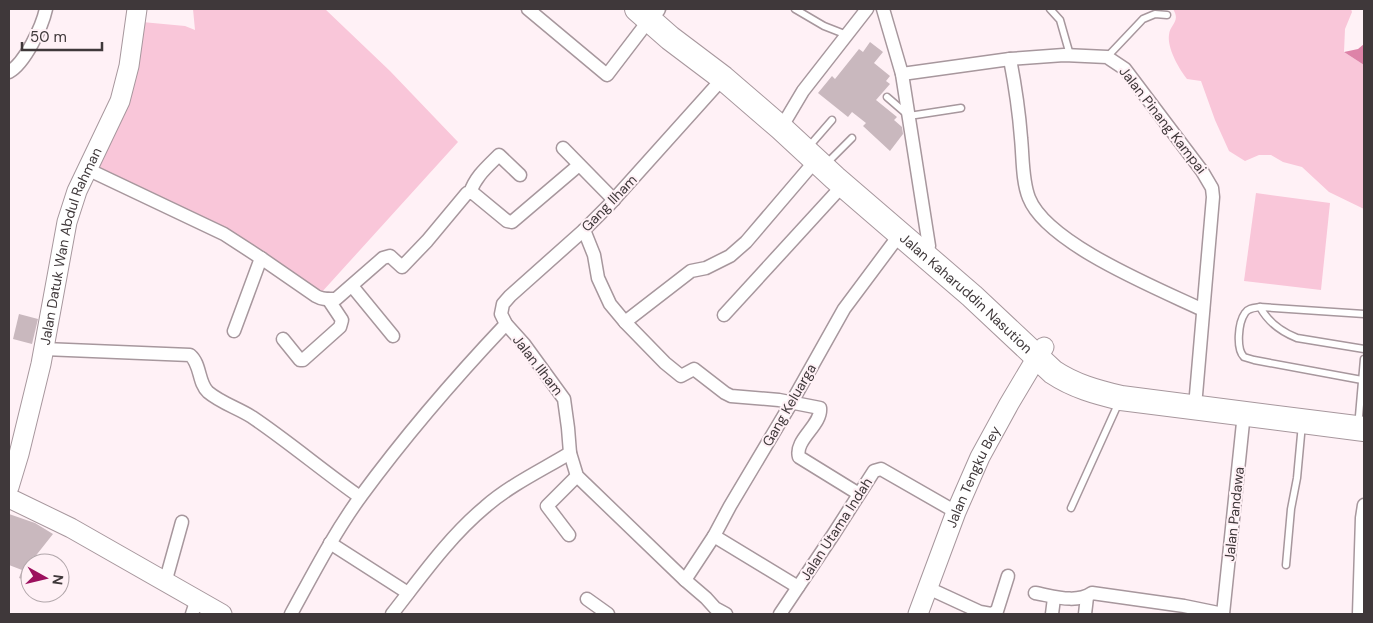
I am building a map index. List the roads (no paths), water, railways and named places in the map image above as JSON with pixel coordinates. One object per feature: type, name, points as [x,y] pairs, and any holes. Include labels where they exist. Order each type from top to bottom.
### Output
[{"type":"highway","name":"Jalan Kaharuddin Nasution","points":[[652,11],[670,38],[863,186],[926,250],[1040,352],[1104,384],[1305,408],[1362,420]]},
{"type":"highway","name":"Jalan Kaharuddin Nasution","points":[[652,11],[730,71],[784,125]]},
{"type":"highway","name":"Jalan Kaharuddin Nasution","points":[[820,154],[843,184],[900,234],[926,250]]},
{"type":"highway","name":"Jalan Kaharuddin Nasution","points":[[1040,352],[1053,372],[1063,379],[1090,391],[1121,398],[1302,421],[1362,420]]},
{"type":"street","points":[[9,72],[16,68],[25,56],[46,9]]},
{"type":"street","name":"Jalan Datuk Wan Abdul Rahman","points":[[9,487],[19,454],[44,349],[67,222],[77,191],[120,101],[128,66],[137,9]]},
{"type":"street","points":[[528,9],[606,75],[652,11]]},
{"type":"street","points":[[784,125],[804,91],[867,9]]},
{"type":"street","points":[[883,9],[902,74],[926,250]]},
{"type":"street","name":"Jalan Pinang Kampai","points":[[902,74],[1010,59],[1070,56],[1107,57],[1125,69],[1202,171],[1212,188],[1213,197],[1196,395]]},
{"type":"street","points":[[1010,59],[1019,115],[1026,188],[1032,205],[1044,220],[1068,240],[1092,255],[1112,267],[1203,310]]},
{"type":"street","name":"Gang Ilham","points":[[506,324],[501,314],[501,309],[510,296],[584,230],[614,200],[723,78]]},
{"type":"street","points":[[563,148],[614,200]]},
{"type":"street","points":[[625,322],[691,271],[706,268],[730,256],[746,242],[820,154]]},
{"type":"street","points":[[470,193],[472,185],[480,174],[499,155],[520,175]]},
{"type":"street","points":[[87,169],[224,234],[316,296],[322,299],[336,299],[383,258],[390,256],[402,267],[428,242],[466,193],[473,193],[507,221],[512,222],[579,165]]},
{"type":"street","points":[[724,315],[843,184]]},
{"type":"street","points":[[584,230],[594,255],[598,278],[610,304],[665,363],[681,376],[694,369],[731,396],[792,402],[821,409],[819,417],[800,446],[799,457],[859,494]]},
{"type":"street","name":"Gang Keluarga","points":[[685,580],[714,536],[844,309],[900,234]]},
{"type":"street","points":[[234,331],[261,258]]},
{"type":"street","points":[[352,286],[393,336]]},
{"type":"street","points":[[283,339],[300,360],[303,360],[342,324],[342,320],[328,299]]},
{"type":"street","name":"Jalan Ilham","points":[[291,614],[330,543],[360,497],[444,391],[506,324],[524,344],[564,399],[570,453],[577,476],[706,598],[716,612]]},
{"type":"street","points":[[44,349],[190,356],[194,361],[202,385],[208,392],[250,416],[360,497]]},
{"type":"street","name":"Jalan Tengku Bey","points":[[918,614],[956,512],[980,457],[1040,352]]},
{"type":"street","name":"Jalan Pandawa","points":[[1223,614],[1244,413]]},
{"type":"street","points":[[392,614],[441,552],[485,506],[570,453]]},
{"type":"street","name":"Jalan Utama Indah","points":[[780,614],[874,471],[881,470],[956,512]]},
{"type":"street","points":[[569,535],[547,506],[577,476]]},
{"type":"street","points":[[9,498],[71,528],[165,583],[194,607],[222,614]]},
{"type":"street","points":[[1359,614],[1364,505]]},
{"type":"street","points":[[165,583],[182,522]]},
{"type":"street","points":[[714,536],[798,587]]},
{"type":"street","points":[[330,543],[408,593]]},
{"type":"street","points":[[928,588],[980,612],[991,614],[997,611],[1008,576]]},
{"type":"street","points":[[1035,593],[1054,598],[1087,597],[1092,594],[1184,606],[1223,614]]},
{"type":"street","points":[[1085,614],[1087,597]]},
{"type":"street","points":[[1052,614],[1054,598]]},
{"type":"street","points":[[587,599],[608,614]]},
{"type":"lane","points":[[794,9],[824,26],[847,35]]},
{"type":"lane","points":[[1050,9],[1060,20],[1070,56]]},
{"type":"lane","points":[[1107,57],[1143,19],[1155,14],[1167,15]]},
{"type":"lane","points":[[887,97],[909,116],[961,108]]},
{"type":"lane","points":[[820,154],[832,120]]},
{"type":"lane","points":[[820,154],[852,138]]},
{"type":"lane","points":[[1362,380],[1244,357],[1239,349],[1242,321],[1245,313],[1250,309],[1260,307],[1364,314]]},
{"type":"lane","points":[[1260,307],[1263,314],[1278,329],[1297,338],[1364,349]]},
{"type":"lane","points":[[1362,420],[1364,359]]},
{"type":"lane","points":[[1071,508],[1121,398]]},
{"type":"lane","points":[[1286,566],[1302,421]]}]
